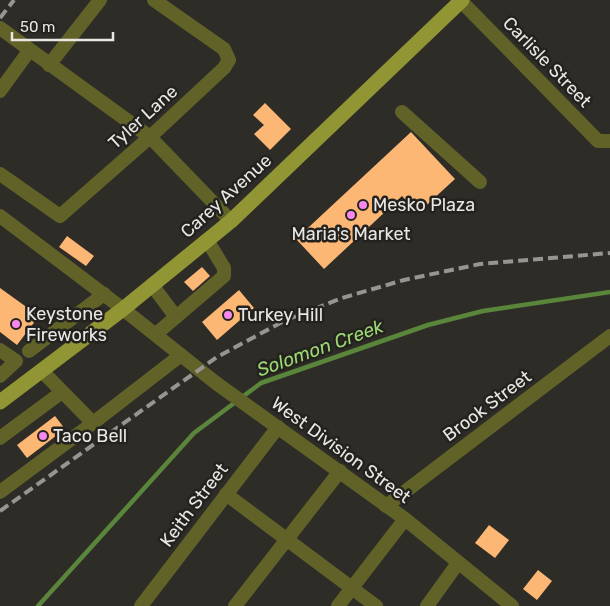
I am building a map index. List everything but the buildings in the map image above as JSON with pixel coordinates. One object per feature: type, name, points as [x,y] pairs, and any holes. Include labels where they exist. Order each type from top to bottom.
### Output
[{"type":"main road","name":"Carey Avenue","points":[[1,400],[123,309],[231,220],[461,0]]},
{"type":"street","points":[[49,65],[100,0]]},
{"type":"street","name":"Tyler Lane","points":[[0,174],[60,216],[150,137],[224,68],[229,60],[224,49],[154,0]]},
{"type":"street","name":"Carlisle Street","points":[[461,0],[598,141],[610,141]]},
{"type":"street","points":[[0,28],[29,51],[150,137],[231,220]]},
{"type":"street","points":[[0,91],[29,51]]},
{"type":"street","points":[[402,112],[480,182]]},
{"type":"street","name":"West Division Street","points":[[0,216],[156,334],[216,383],[405,519],[512,606]]},
{"type":"street","points":[[156,334],[224,276],[224,268],[207,240]]},
{"type":"street","points":[[152,285],[176,316]]},
{"type":"street","points":[[29,351],[104,294]]},
{"type":"street","name":"Brook Street","points":[[386,506],[610,336]]},
{"type":"street","points":[[0,350],[16,361],[0,376]]},
{"type":"street","points":[[0,492],[181,355]]},
{"type":"street","points":[[42,371],[93,423]]},
{"type":"street","points":[[0,438],[62,392]]},
{"type":"street","name":"Keith Street","points":[[141,606],[278,427]]},
{"type":"street","points":[[235,606],[340,471]]},
{"type":"street","points":[[226,494],[376,606]]},
{"type":"street","points":[[338,606],[405,519]]},
{"type":"street","points":[[427,606],[458,563]]},
{"type":"waterway","name":"Solomon Creek","points":[[38,606],[194,433],[261,383],[428,325],[483,311],[610,292]]},
{"type":"railway","points":[[0,18],[14,0]]},
{"type":"railway","points":[[0,511],[217,357],[284,321],[342,298],[404,280],[480,264],[610,253]]},
{"type":"place","name":"Mesko Plaza","points":[[363,205]]},
{"type":"place","name":"Maria's Market","points":[[351,215]]},
{"type":"place","name":"Turkey Hill","points":[[228,315]]},
{"type":"place","name":"Keystone Fireworks","points":[[16,324]]},
{"type":"place","name":"Taco Bell","points":[[43,436]]}]
